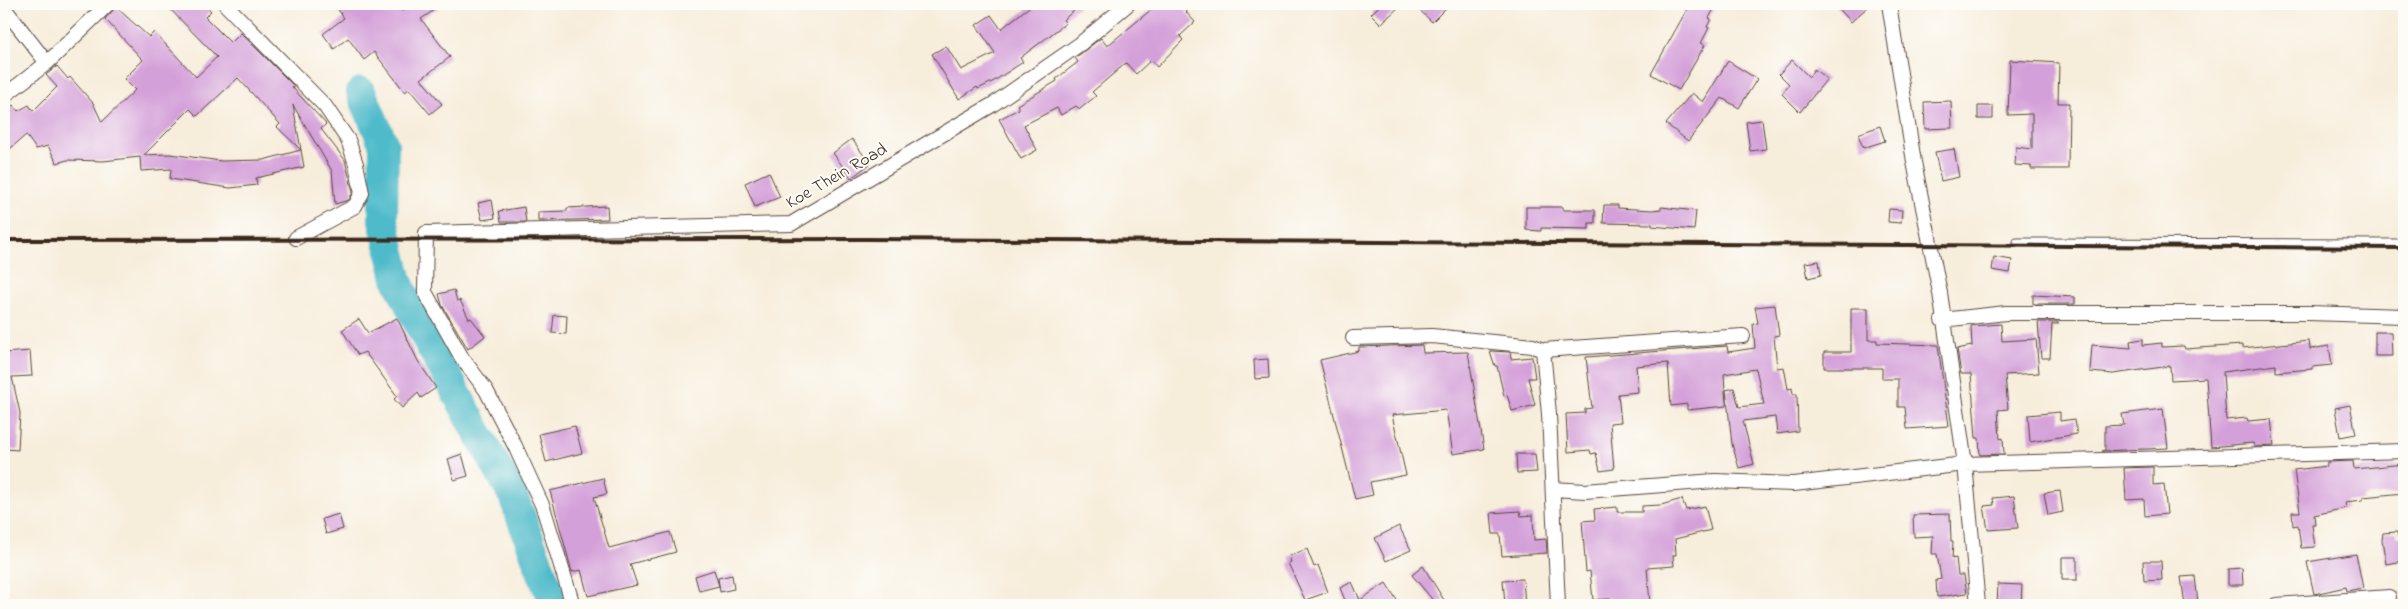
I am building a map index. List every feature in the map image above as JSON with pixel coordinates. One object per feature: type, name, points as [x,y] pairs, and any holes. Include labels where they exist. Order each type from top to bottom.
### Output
[{"type":"street","points":[[4,96],[47,63],[108,4]]},
{"type":"street","points":[[225,4],[325,106],[348,140],[356,164],[362,193],[355,206],[296,238]]},
{"type":"street","name":"Koe Thein Road","points":[[573,605],[543,508],[515,446],[486,390],[462,358],[425,292],[426,233],[791,224],[992,106],[1080,44],[1128,4]]},
{"type":"street","points":[[1890,4],[1914,162],[1940,294],[1942,320],[1965,464],[1978,605]]},
{"type":"street","points":[[4,8],[47,63]]},
{"type":"street","points":[[1942,320],[2006,313],[2309,313],[2404,316]]},
{"type":"street","points":[[1352,338],[1432,336],[1533,346],[1543,350],[1743,336]]},
{"type":"street","points":[[1543,350],[1558,605]]},
{"type":"street","points":[[1552,489],[1585,491],[1715,480],[1794,484],[1965,464],[2404,451]]},
{"type":"street","points":[[2276,605],[2389,597]]},
{"type":"lane","points":[[2017,242],[2404,243]]},
{"type":"building","points":[[165,4],[204,4],[211,11],[205,17],[231,43],[241,33],[294,86],[292,87],[326,124],[321,129],[345,160],[353,192],[349,200],[335,204],[332,171],[293,105],[301,150],[304,167],[256,178],[257,185],[230,188],[170,179],[171,169],[141,171],[140,157],[103,161],[67,160],[57,163],[48,146],[36,149],[26,135],[4,154],[4,113],[13,105],[18,111],[29,105],[33,111],[57,87],[46,75],[57,66],[68,79],[70,77],[93,103],[102,122],[135,90],[124,79],[143,60],[105,19],[116,7],[149,37],[154,32],[196,77],[217,57]],"holes":[[[238,78],[280,124],[277,127],[301,150],[263,160],[221,161],[170,154],[144,155],[190,109],[197,116]]]},
{"type":"building","points":[[334,4],[397,4],[402,11],[412,4],[443,4],[421,19],[450,57],[421,79],[442,104],[430,114],[409,89],[405,92],[374,52],[364,60],[348,38],[334,49],[323,34],[344,18]]},
{"type":"building","points":[[1033,4],[1082,4],[1063,20],[1066,23],[1020,58],[1023,62],[994,81],[978,89],[977,87],[959,99],[932,54],[946,46],[961,70],[995,53],[976,25],[991,15],[1001,29]]},
{"type":"building","points":[[1158,4],[1195,4],[1186,12],[1195,22],[1180,36],[1183,40],[1157,67],[1151,60],[1136,74],[1126,63],[1092,92],[1096,96],[1080,109],[1076,106],[1061,115],[1057,108],[1024,125],[1037,150],[1021,159],[999,119],[1019,109],[1017,105],[1057,81],[1056,79],[1078,62],[1075,58],[1101,38],[1107,46]]},
{"type":"building","points":[[1381,4],[1402,4],[1381,24],[1371,14]]},
{"type":"building","points":[[1413,4],[1450,4],[1432,22]]},
{"type":"building","points":[[1690,4],[1704,4],[1714,9],[1709,18],[1711,19],[1707,27],[1709,28],[1701,43],[1705,45],[1679,90],[1651,74]]},
{"type":"building","points":[[1835,4],[1871,4],[1851,22]]},
{"type":"building","points":[[1792,60],[1809,77],[1814,69],[1827,79],[1800,112],[1782,94],[1789,84],[1779,74]]},
{"type":"building","points":[[2010,60],[2059,63],[2058,103],[2069,103],[2068,169],[2031,169],[2031,166],[2015,165],[2016,147],[2032,149],[2032,114],[2008,115]]},
{"type":"building","points":[[1728,61],[1757,79],[1739,108],[1722,98],[1688,141],[1666,124],[1692,93],[1703,102]]},
{"type":"building","points":[[1951,101],[1952,128],[1925,129],[1924,102]]},
{"type":"building","points":[[1978,106],[1993,106],[1993,119],[1978,119]]},
{"type":"building","points":[[1762,120],[1766,149],[1750,151],[1746,122]]},
{"type":"building","points":[[1880,126],[1885,141],[1863,148],[1858,134]]},
{"type":"building","points":[[852,139],[870,164],[851,178],[833,153]]},
{"type":"building","points":[[1954,149],[1959,177],[1941,181],[1935,152]]},
{"type":"building","points":[[769,172],[780,197],[755,207],[745,183]]},
{"type":"building","points":[[492,200],[495,218],[482,220],[478,203]]},
{"type":"building","points":[[1604,205],[1618,205],[1618,208],[1652,210],[1661,209],[1661,207],[1696,211],[1694,230],[1652,226],[1652,224],[1603,223]]},
{"type":"building","points":[[607,206],[608,219],[538,221],[538,212],[567,211],[567,208]]},
{"type":"building","points":[[524,207],[526,222],[501,222],[499,211]]},
{"type":"building","points":[[1526,207],[1563,207],[1563,210],[1595,210],[1595,223],[1589,223],[1589,229],[1541,228],[1541,231],[1526,230]]},
{"type":"building","points":[[1889,209],[1902,210],[1901,223],[1888,222]]},
{"type":"building","points":[[1994,257],[2012,260],[2010,273],[1992,270]]},
{"type":"building","points":[[1819,261],[1821,275],[1808,278],[1805,263]]},
{"type":"building","points":[[454,290],[457,301],[460,300],[469,319],[471,318],[485,336],[468,349],[442,305],[439,294]]},
{"type":"building","points":[[2033,295],[2075,297],[2075,304],[2033,304]]},
{"type":"building","points":[[1775,305],[1779,335],[1774,336],[1777,368],[1784,367],[1788,389],[1792,388],[1793,394],[1797,394],[1798,431],[1777,434],[1775,417],[1743,421],[1754,464],[1739,468],[1732,444],[1726,390],[1734,388],[1739,407],[1764,404],[1756,369],[1724,374],[1726,406],[1687,410],[1687,404],[1671,406],[1668,363],[1636,366],[1638,392],[1618,394],[1621,422],[1610,423],[1614,469],[1600,471],[1596,453],[1591,454],[1590,450],[1568,452],[1566,414],[1585,413],[1585,409],[1592,408],[1586,357],[1727,346],[1728,352],[1755,348],[1753,324],[1758,323],[1755,307]]},
{"type":"building","points":[[1851,308],[1868,308],[1868,340],[1877,340],[1877,343],[1938,345],[1949,426],[1907,429],[1905,407],[1898,407],[1898,379],[1882,379],[1882,368],[1824,368],[1824,352],[1851,352]]},
{"type":"building","points":[[554,315],[567,316],[566,334],[552,333]]},
{"type":"building","points":[[397,318],[418,361],[436,388],[421,398],[418,393],[402,408],[394,399],[397,396],[365,352],[358,355],[342,330],[359,319],[368,333]]},
{"type":"building","points":[[2038,322],[2058,322],[2058,324],[2052,324],[2050,358],[2041,358]]},
{"type":"building","points":[[2001,324],[2002,341],[2036,339],[2039,373],[2005,375],[2008,409],[1998,410],[2000,439],[2003,438],[2004,454],[1980,455],[1979,438],[1976,438],[1971,374],[1961,374],[1957,349],[1972,346],[1971,326]]},
{"type":"building","points":[[2375,332],[2391,332],[2392,356],[2375,356]]},
{"type":"building","points":[[2143,339],[2143,345],[2162,343],[2162,347],[2184,346],[2185,349],[2242,345],[2242,348],[2309,341],[2310,349],[2329,346],[2332,365],[2276,372],[2276,365],[2223,372],[2226,420],[2247,418],[2248,421],[2271,419],[2274,446],[2254,447],[2253,443],[2211,447],[2206,378],[2171,380],[2170,366],[2113,374],[2090,372],[2092,345],[2131,348],[2130,341]]},
{"type":"building","points":[[1422,345],[1423,353],[1468,352],[1484,449],[1453,454],[1446,410],[1392,415],[1406,475],[1370,482],[1373,495],[1355,499],[1320,360],[1359,351],[1359,347]]},
{"type":"building","points":[[30,351],[32,376],[12,377],[20,413],[18,450],[4,449],[4,353]]},
{"type":"building","points":[[1490,351],[1510,352],[1511,359],[1532,357],[1535,378],[1528,378],[1535,405],[1512,411],[1507,395],[1504,396],[1497,366],[1495,366]]},
{"type":"building","points":[[1268,359],[1269,378],[1255,379],[1254,360]]},
{"type":"building","points":[[2350,405],[2356,434],[2340,437],[2335,408]]},
{"type":"building","points":[[2163,409],[2168,448],[2102,451],[2105,450],[2105,426],[2124,425],[2122,414]]},
{"type":"building","points":[[2060,412],[2060,421],[2075,419],[2077,434],[2030,442],[2028,415]]},
{"type":"building","points":[[575,426],[582,453],[546,462],[539,434]]},
{"type":"building","points":[[462,454],[468,476],[454,480],[448,459]]},
{"type":"building","points":[[1516,454],[1535,454],[1537,472],[1517,473]]},
{"type":"building","points":[[2353,461],[2354,469],[2404,464],[2404,493],[2363,497],[2363,500],[2345,502],[2346,508],[2314,515],[2315,525],[2312,525],[2315,547],[2301,548],[2298,525],[2293,526],[2292,512],[2300,512],[2294,470],[2327,466],[2327,462]]},
{"type":"building","points":[[2153,467],[2153,485],[2164,484],[2167,514],[2145,516],[2144,499],[2126,500],[2124,468]]},
{"type":"building","points":[[603,478],[607,494],[594,497],[609,548],[670,532],[676,552],[630,564],[637,585],[588,596],[581,570],[572,572],[550,491]]},
{"type":"building","points":[[2060,491],[2063,512],[2048,515],[2044,493]]},
{"type":"building","points":[[2014,496],[2018,528],[1988,530],[1984,506],[1994,505],[1993,498]]},
{"type":"building","points":[[1682,499],[1686,510],[1705,506],[1711,530],[1675,539],[1676,555],[1673,555],[1674,566],[1647,568],[1650,603],[1625,605],[1624,601],[1612,602],[1611,599],[1593,600],[1590,571],[1586,572],[1582,521],[1595,520],[1594,509],[1617,507],[1617,512],[1642,512],[1642,506],[1661,505]]},
{"type":"building","points":[[1520,511],[1521,516],[1533,515],[1534,540],[1546,539],[1547,553],[1502,556],[1500,534],[1493,534],[1491,513]]},
{"type":"building","points":[[339,514],[343,529],[326,534],[322,519]]},
{"type":"building","points":[[1950,514],[1951,541],[1953,541],[1952,559],[1956,558],[1958,575],[1964,575],[1967,593],[1937,597],[1936,580],[1941,579],[1937,554],[1932,554],[1933,536],[1914,537],[1913,515]]},
{"type":"building","points":[[1399,526],[1411,550],[1386,561],[1375,538]]},
{"type":"building","points":[[2397,532],[2398,537],[2403,536],[2404,561],[2386,564],[2382,540],[2383,533]]},
{"type":"building","points":[[1307,549],[1314,567],[1318,565],[1328,592],[1305,600],[1288,563],[1291,562],[1289,556]]},
{"type":"building","points":[[2356,554],[2363,588],[2347,591],[2346,587],[2314,594],[2307,562]]},
{"type":"building","points":[[2062,557],[2077,557],[2077,580],[2062,580]]},
{"type":"building","points":[[2143,561],[2161,561],[2162,580],[2144,581]]},
{"type":"building","points":[[1423,566],[1444,600],[1437,605],[1412,575]]},
{"type":"building","points":[[2242,568],[2243,585],[2228,585],[2228,569]]},
{"type":"building","points":[[714,570],[719,586],[699,591],[695,576]]},
{"type":"building","points":[[732,575],[734,589],[720,592],[718,578]]},
{"type":"building","points":[[2195,576],[2198,603],[2185,605],[2181,577]]},
{"type":"building","points":[[1523,579],[1525,605],[1505,605],[1503,580]]},
{"type":"building","points":[[1352,582],[1360,600],[1386,583],[1400,605],[1347,605],[1340,588]]},
{"type":"building","points":[[1998,584],[2022,585],[2021,605],[1997,604]]},
{"type":"waterway","points":[[361,92],[384,145],[383,220],[398,282],[421,329],[513,496],[554,605]]},
{"type":"railway","points":[[4,240],[865,239],[2404,248]]}]
